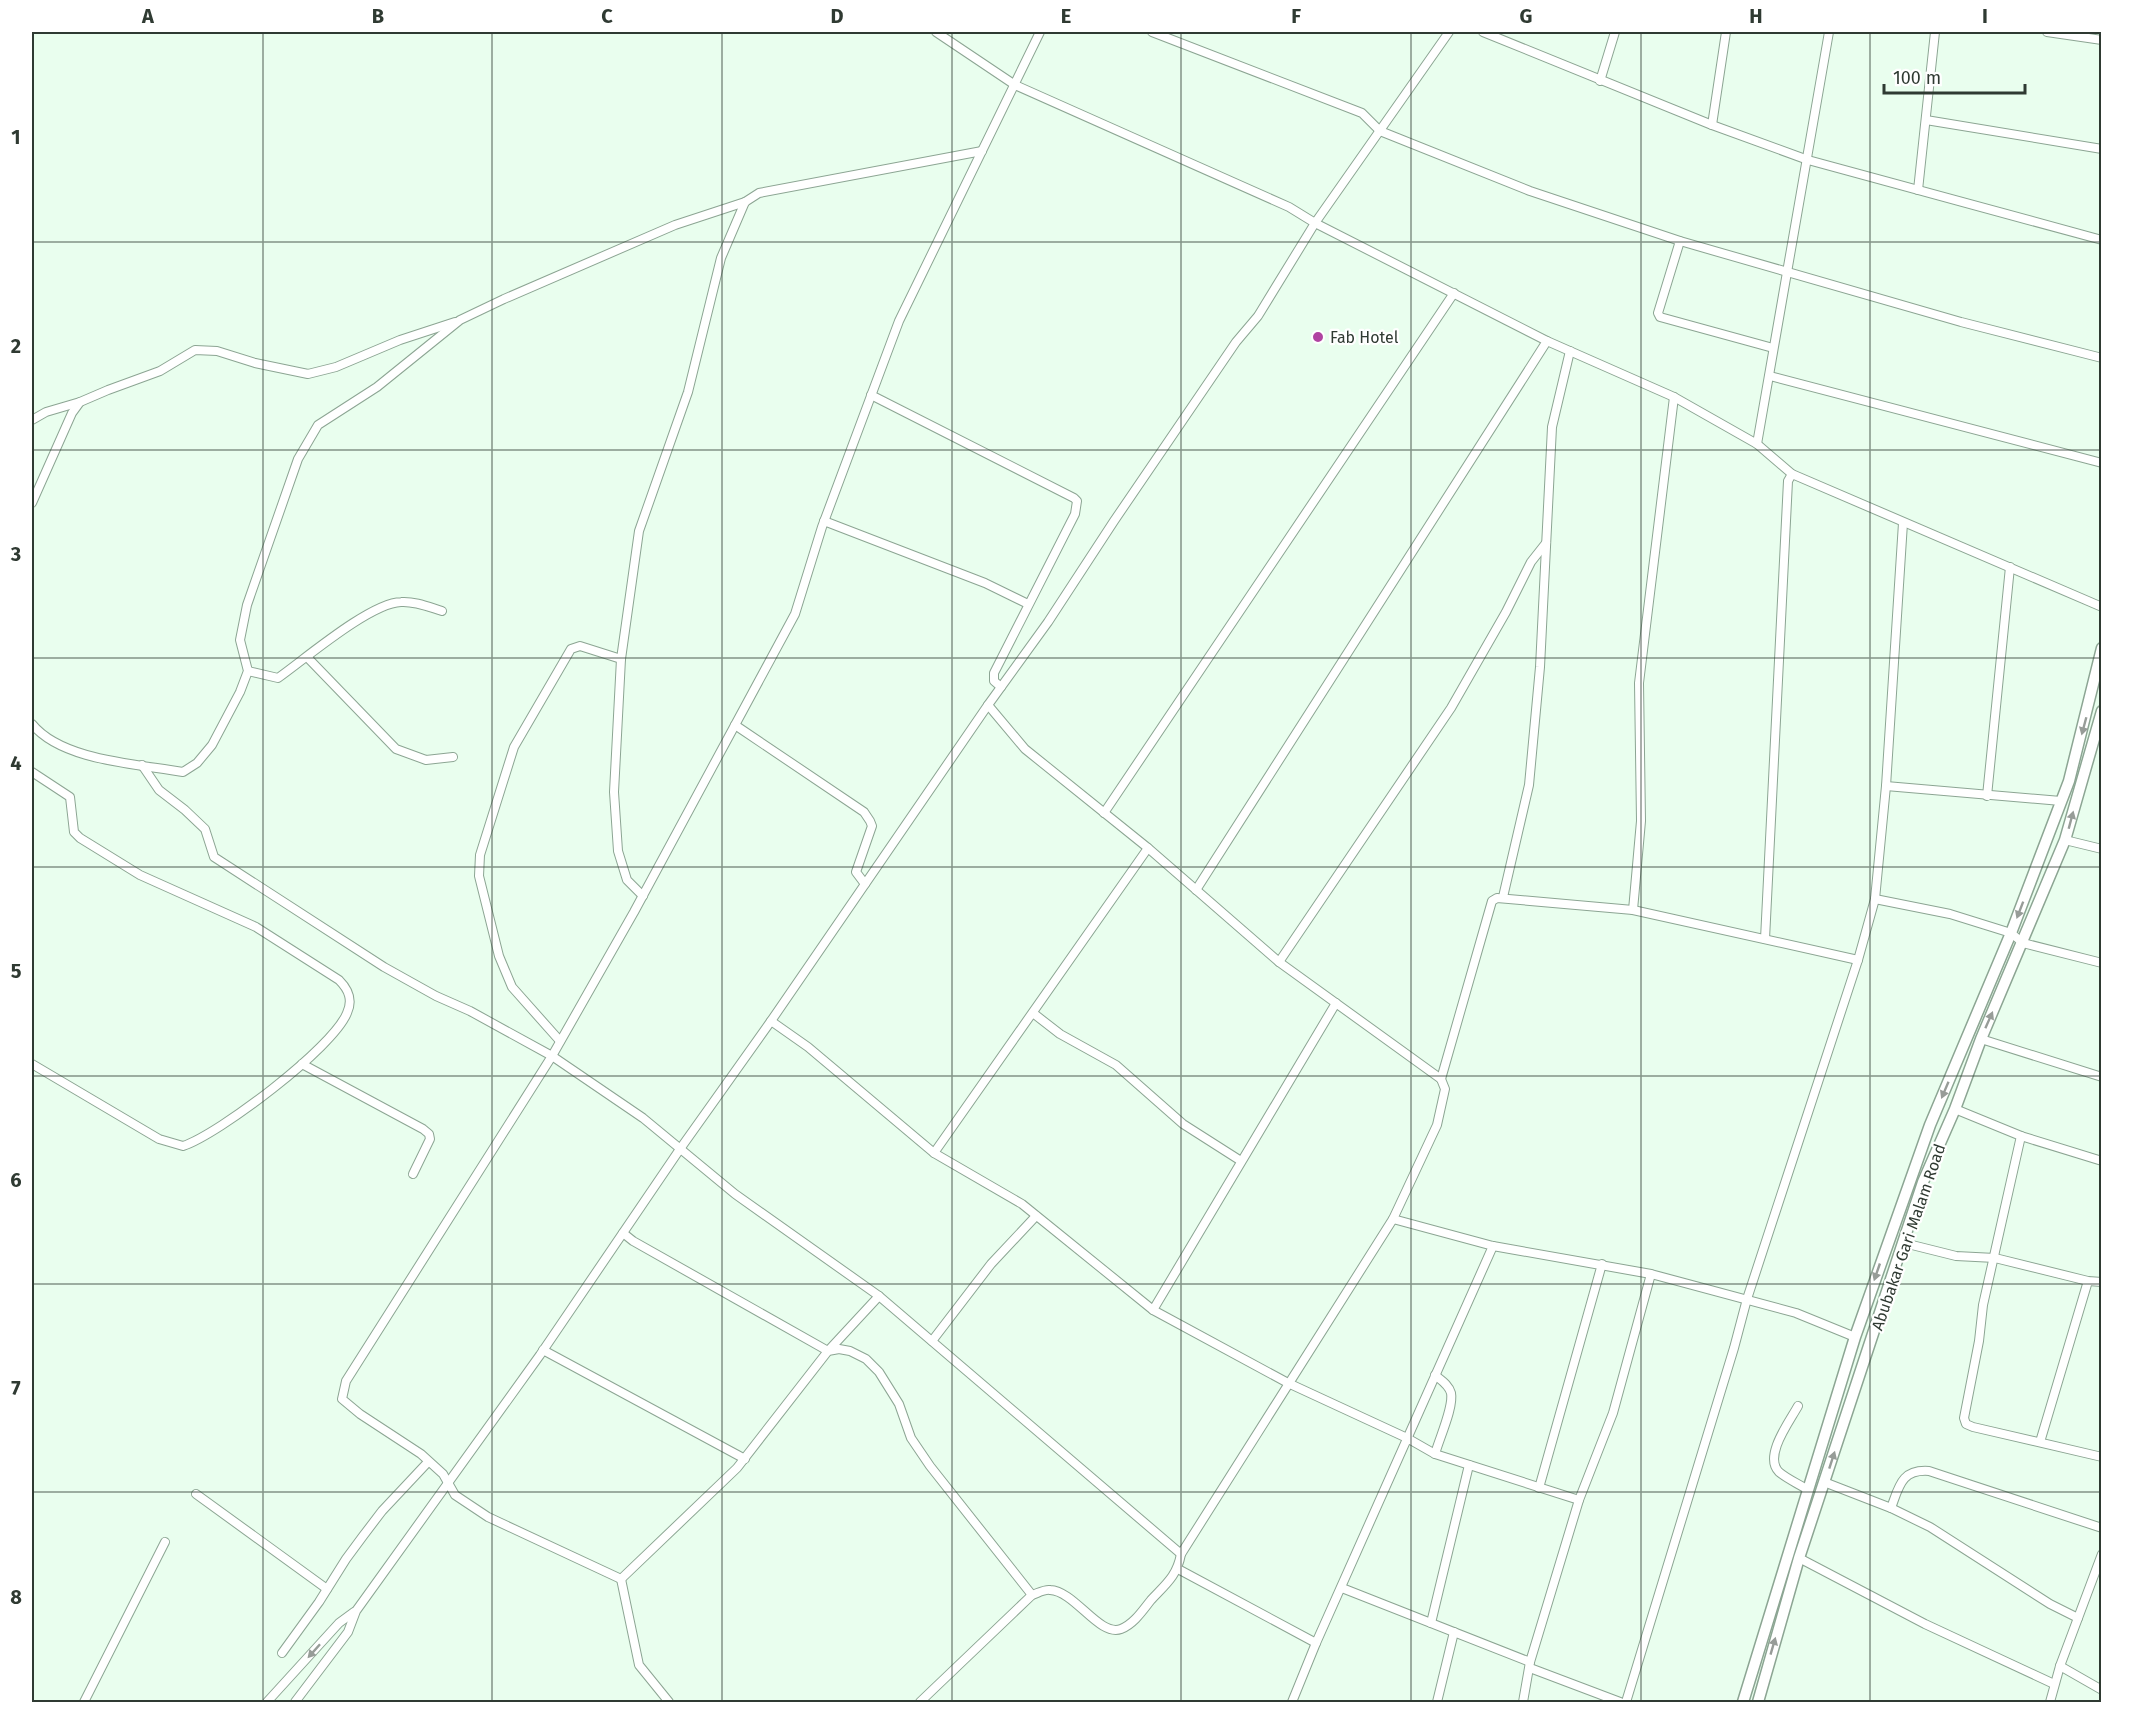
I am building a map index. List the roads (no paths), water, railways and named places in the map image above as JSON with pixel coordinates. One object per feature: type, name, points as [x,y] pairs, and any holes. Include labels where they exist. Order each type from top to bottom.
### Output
[{"type":"street","points":[[936,32],[1015,85],[1289,207],[1315,223],[1547,341],[1674,397],[1757,444],[1792,474],[2102,607]]},
{"type":"street","points":[[621,1579],[488,1517],[456,1495],[443,1474],[342,1399],[346,1381],[552,1056],[795,614],[824,521],[899,321],[1040,32]]},
{"type":"street","points":[[1152,32],[1362,113],[1380,131],[1530,191],[1680,241],[1960,322],[2102,358]]},
{"type":"street","points":[[295,1702],[348,1632],[356,1611],[543,1350],[988,705],[1055,612],[1236,342],[1258,316],[1315,223],[1449,32]]},
{"type":"street","points":[[1483,32],[1712,125],[1808,159],[2102,240]]},
{"type":"street","points":[[1600,81],[1615,32]]},
{"type":"street","points":[[1712,125],[1726,32]]},
{"type":"street","points":[[1757,444],[1830,32]]},
{"type":"street","points":[[1918,190],[1935,32]]},
{"type":"street","points":[[2047,32],[2102,40]]},
{"type":"street","points":[[1926,120],[2102,149]]},
{"type":"street","points":[[32,420],[46,412],[80,402],[160,371],[195,350],[217,351],[255,363],[308,374],[336,367],[400,340],[460,320],[504,298],[675,225],[745,202],[759,193],[982,151]]},
{"type":"street","points":[[642,896],[627,880],[618,851],[614,792],[621,659],[639,531],[688,392],[721,258],[745,202]]},
{"type":"street","points":[[1680,241],[1658,313],[1660,317],[1773,348]]},
{"type":"street","points":[[1104,813],[1454,293]]},
{"type":"street","points":[[32,724],[44,737],[79,754],[183,772],[197,763],[212,745],[240,692],[248,671],[240,640],[247,605],[298,459],[318,426],[377,387],[460,320]]},
{"type":"street","points":[[1196,890],[1547,341]]},
{"type":"street","points":[[1503,897],[1529,785],[1540,667],[1552,427],[1570,351]]},
{"type":"street","points":[[1770,376],[2102,463]]},
{"type":"street","points":[[871,395],[1077,501],[1075,514],[994,673],[994,681],[1001,687]]},
{"type":"street","points":[[1633,910],[1641,821],[1639,683],[1674,397]]},
{"type":"street","points":[[32,503],[72,413],[80,402]]},
{"type":"street","points":[[1765,939],[1788,482],[1792,474]]},
{"type":"street","points":[[824,521],[985,583],[1028,604]]},
{"type":"street","points":[[1626,1702],[1747,1299],[1858,960],[1875,899],[1886,786],[1903,523]]},
{"type":"street","points":[[1279,962],[1451,708],[1506,612],[1531,562],[1546,543]]},
{"type":"street","points":[[1987,796],[2010,567]]},
{"type":"street","points":[[248,671],[278,678],[342,630],[383,606],[400,602],[442,611]]},
{"type":"street","points":[[560,1041],[512,987],[499,956],[478,876],[480,855],[514,747],[571,649],[580,646],[621,659]]},
{"type":"street","points":[[1743,1702],[1855,1337],[1930,1125],[2012,933],[2061,801],[2085,720],[2102,648]]},
{"type":"street","points":[[307,657],[396,749],[426,760],[453,757]]},
{"type":"street","points":[[920,1702],[1032,1595],[1049,1589],[1066,1594],[1104,1627],[1121,1629],[1135,1619],[1178,1569],[1181,1554],[1392,1219],[1437,1125],[1445,1089],[1441,1079],[1279,962],[1148,848],[1025,749],[988,705]]},
{"type":"street","name":"Abubakar Gari Malam Road","points":[[1758,1702],[1799,1558],[1923,1182],[2065,840],[2100,725],[2102,711]]},
{"type":"street","points":[[735,724],[864,812],[872,826],[856,872],[865,884]]},
{"type":"street","points":[[142,765],[159,790],[205,829],[214,857],[384,967],[552,1056],[649,1123],[735,1194],[879,1296],[1181,1554]]},
{"type":"street","points":[[32,772],[70,797],[74,832],[80,838],[140,875],[256,927],[339,980],[349,992],[350,1001],[347,1014],[320,1050],[225,1124],[183,1146],[159,1139],[32,1064]]},
{"type":"street","points":[[1886,786],[2061,801]]},
{"type":"street","points":[[2065,840],[2102,849]]},
{"type":"street","points":[[934,1153],[1148,848]]},
{"type":"street","points":[[1441,1079],[1492,902],[1503,897],[1633,910],[1858,960]]},
{"type":"street","points":[[1875,899],[1950,914],[2012,933],[2023,943],[2102,963]]},
{"type":"street","points":[[1153,1310],[1336,1003]]},
{"type":"street","points":[[1033,1013],[1060,1034],[1116,1065],[1183,1124],[1241,1161]]},
{"type":"street","points":[[771,1021],[808,1047],[934,1153],[1022,1204],[1153,1310],[1288,1383],[1407,1438],[1435,1454],[1579,1500]]},
{"type":"street","points":[[1981,1039],[2102,1077]]},
{"type":"street","points":[[302,1064],[429,1134],[430,1140],[413,1174]]},
{"type":"street","points":[[1955,1109],[2021,1136],[2102,1161]]},
{"type":"street","points":[[2021,1136],[1983,1305],[1979,1341],[1964,1418],[1966,1424],[1973,1427],[2102,1457]]},
{"type":"street","points":[[932,1341],[991,1264],[1036,1216]]},
{"type":"street","points":[[1392,1219],[1493,1246],[1651,1274],[1796,1313],[1855,1337]]},
{"type":"street","points":[[623,1233],[633,1241],[828,1351],[839,1349],[850,1351],[866,1359],[879,1372],[899,1404],[911,1438],[924,1457],[1032,1595]]},
{"type":"street","points":[[1904,1243],[1956,1256],[1995,1258],[2088,1281],[2102,1282]]},
{"type":"street","points":[[1292,1702],[1316,1643],[1493,1246]]},
{"type":"street","points":[[1539,1488],[1602,1264]]},
{"type":"street","points":[[1523,1702],[1530,1665],[1579,1500],[1613,1413],[1651,1274]]},
{"type":"street","points":[[2040,1442],[2088,1281]]},
{"type":"street","points":[[621,1579],[745,1459],[828,1351],[879,1296]]},
{"type":"street","points":[[543,1350],[745,1459]]},
{"type":"street","points":[[1435,1375],[1448,1386],[1451,1394],[1435,1454]]},
{"type":"street","points":[[1798,1406],[1773,1452],[1774,1463],[1777,1471],[1808,1490]]},
{"type":"street","points":[[282,1653],[382,1511],[428,1462]]},
{"type":"street","points":[[1431,1623],[1469,1465]]},
{"type":"street","points":[[1891,1508],[1901,1481],[1909,1473],[1920,1470],[2102,1528]]},
{"type":"street","points":[[1824,1482],[1891,1508],[1930,1527],[2050,1604],[2078,1618]]},
{"type":"street","points":[[196,1494],[327,1589]]},
{"type":"street","points":[[84,1702],[165,1542]]},
{"type":"street","points":[[2050,1702],[2060,1666],[2102,1554]]},
{"type":"street","points":[[1799,1558],[1925,1624],[2054,1684]]},
{"type":"street","points":[[1178,1569],[1316,1643]]},
{"type":"street","points":[[621,1579],[639,1665],[669,1702]]},
{"type":"street","points":[[1342,1588],[1455,1632],[1620,1702]]},
{"type":"street","points":[[267,1702],[339,1623],[356,1611]]},
{"type":"street","points":[[1437,1702],[1455,1632]]},
{"type":"street","points":[[2060,1666],[2102,1690]]},
{"type":"place","name":"Fab Hotel","points":[[1318,337]]}]
